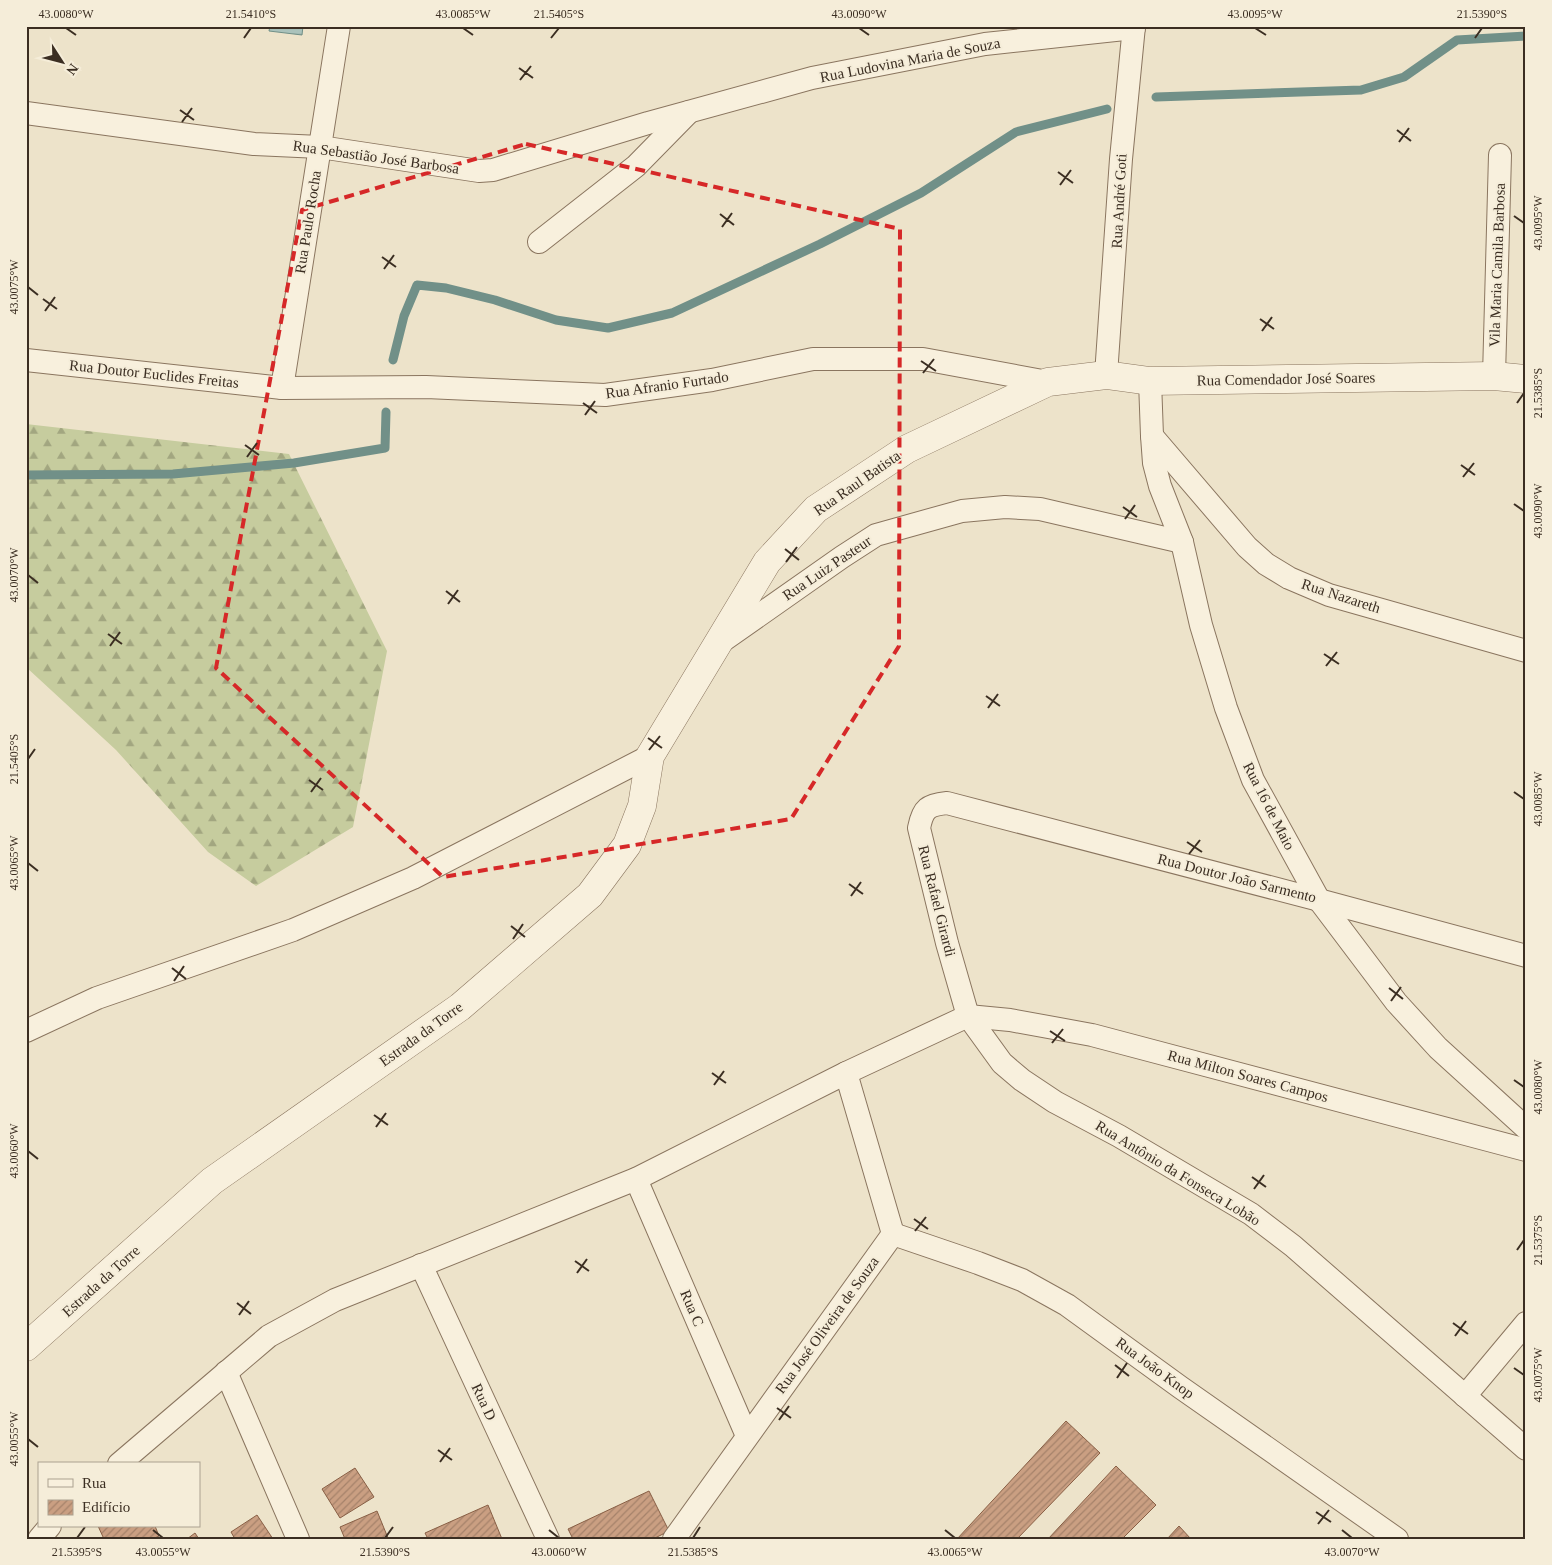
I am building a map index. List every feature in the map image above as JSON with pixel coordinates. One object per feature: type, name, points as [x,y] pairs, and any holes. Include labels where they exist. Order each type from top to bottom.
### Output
[{"type":"street","name":"Rua Paulo Rocha","points":[[282,388],[339,26]]},
{"type":"street","name":"Rua Ludovina Maria de Souza","points":[[689,112],[812,78],[985,44],[1135,27]]},
{"type":"street","name":"Rua André Goti","points":[[1106,375],[1121,159],[1135,27]]},
{"type":"street","name":"Rua Sebastião José Barbosa","points":[[26,113],[254,144],[320,148],[479,171],[493,170],[689,112]]},
{"type":"street","points":[[539,242],[636,166],[689,112]]},
{"type":"street","name":"Vila Maria Camila Barbosa","points":[[1494,376],[1500,155]]},
{"type":"street","name":"Rua Afranio Furtado","points":[[282,388],[426,387],[605,395],[712,380],[813,359],[924,359],[1048,382]]},
{"type":"street","name":"Rua Doutor Euclides Freitas","points":[[26,360],[282,388]]},
{"type":"street","name":"Rua Comendador José Soares","points":[[1048,382],[1106,375],[1150,381],[1494,376],[1526,379]]},
{"type":"street","name":"Rua 16 de Maio","points":[[1150,381],[1154,463],[1160,486],[1182,542],[1201,624],[1226,708],[1253,780],[1319,900],[1396,1002],[1438,1048],[1526,1128]]},
{"type":"street","name":"Rua Raul Batista","points":[[718,644],[767,562],[816,509],[907,449],[1048,382]]},
{"type":"street","name":"Rua Nazareth","points":[[1152,436],[1247,546],[1266,564],[1288,578],[1329,595],[1526,651]]},
{"type":"street","name":"Rua Luiz Pasteur","points":[[718,644],[876,535],[962,511],[1005,507],[1040,510],[1182,542]]},
{"type":"street","name":"Estrada da Torre","points":[[26,1347],[212,1181],[460,1006],[590,895],[626,845],[642,806],[650,756],[718,644]]},
{"type":"street","points":[[26,1031],[97,998],[293,930],[413,878],[650,756]]},
{"type":"street","name":"Rua Doutor João Sarmento","points":[[947,803],[1526,956]]},
{"type":"street","name":"Rua Rafael Girardi","points":[[947,803],[932,805],[922,814],[919,828],[947,943],[968,1016]]},
{"type":"street","points":[[121,1462],[269,1336],[335,1300],[636,1179],[846,1073],[968,1016]]},
{"type":"street","name":"Rua Milton Soares Campos","points":[[968,1016],[1010,1020],[1092,1035],[1526,1150]]},
{"type":"street","name":"Rua Antônio da Fonseca Lobão","points":[[968,1016],[1002,1062],[1022,1080],[1055,1102],[1119,1136],[1251,1214],[1293,1246],[1526,1449]]},
{"type":"street","points":[[846,1073],[894,1234]]},
{"type":"street","name":"Rua C","points":[[636,1179],[747,1436]]},
{"type":"street","name":"Rua José Oliveira de Souza","points":[[674,1539],[894,1234]]},
{"type":"street","name":"Rua João Knop","points":[[894,1234],[1022,1280],[1067,1305],[1397,1539]]},
{"type":"street","name":"Rua D","points":[[420,1265],[548,1539]]},
{"type":"street","points":[[1465,1396],[1526,1323]]},
{"type":"street","points":[[226,1372],[298,1539]]},
{"type":"highlighted area","points":[[526,144],[900,229],[899,646],[791,819],[443,877],[216,668],[302,210]]},
{"type":"green space","points":[[26,424],[289,454],[387,651],[353,827],[256,886],[208,852],[116,750],[26,667]]},
{"type":"water","points":[[270,26],[303,26],[302,35],[269,31]]},
{"type":"building","points":[[1066,1421],[1100,1453],[1017,1539],[957,1539]]},
{"type":"building","points":[[1116,1466],[1156,1505],[1122,1539],[1048,1539]]},
{"type":"building","points":[[355,1468],[374,1497],[340,1518],[322,1489]]},
{"type":"building","points":[[649,1491],[669,1531],[653,1539],[573,1539],[568,1529]]},
{"type":"building","points":[[488,1505],[502,1539],[428,1539],[425,1533]]},
{"type":"building","points":[[377,1511],[388,1538],[345,1539],[340,1527]]},
{"type":"building","points":[[257,1515],[273,1539],[235,1539],[231,1532]]},
{"type":"building","points":[[1179,1526],[1191,1539],[1167,1539]]},
{"type":"building","points":[[99,1528],[156,1528],[159,1536],[153,1539],[104,1539]]},
{"type":"building","points":[[195,1533],[199,1539],[187,1539]]},
{"type":"waterway","points":[[1156,97],[1361,90],[1404,77],[1457,40],[1526,36]]},
{"type":"waterway","points":[[393,360],[404,316],[417,285],[446,288],[495,300],[556,320],[608,328],[672,313],[820,244],[921,193],[1016,132],[1107,109]]},
{"type":"waterway","points":[[26,475],[173,474],[294,463],[385,448],[386,412]]}]
